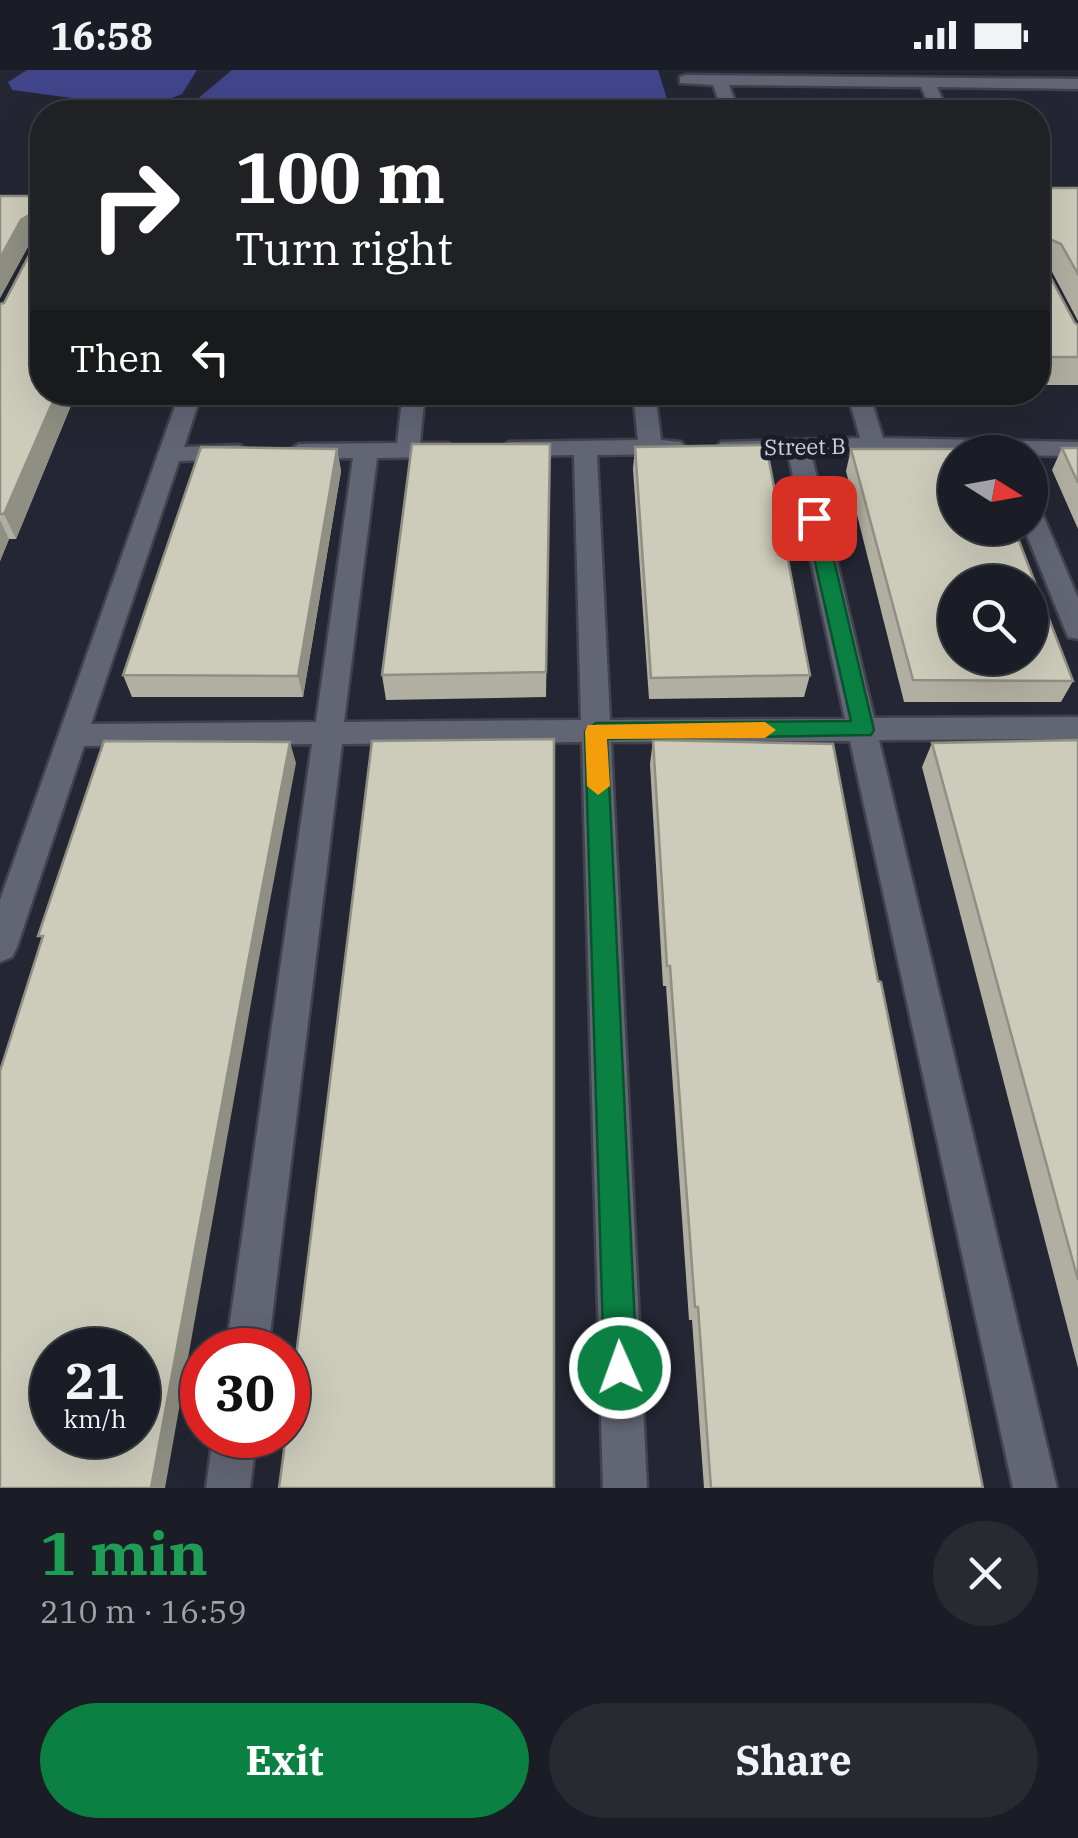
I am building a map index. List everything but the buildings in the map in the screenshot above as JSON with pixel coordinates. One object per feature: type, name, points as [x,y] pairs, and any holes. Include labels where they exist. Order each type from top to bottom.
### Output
[{"type":"street","points":[[685,80],[1078,84]]},
{"type":"street","points":[[719,80],[726,100]]},
{"type":"street","points":[[927,82],[935,100]]},
{"type":"street","points":[[0,947],[12,874],[70,736],[188,405]]},
{"type":"street","points":[[408,450],[413,405]]},
{"type":"street","points":[[645,405],[650,447]]},
{"type":"street","points":[[862,405],[873,445]]},
{"type":"street","name":"Street B","points":[[172,454],[873,445],[938,448]]},
{"type":"street","points":[[798,447],[1034,1488]]},
{"type":"street","points":[[585,448],[625,1488]]},
{"type":"street","name":"Street B","points":[[1048,450],[1078,449]]},
{"type":"street","points":[[250,1328],[366,450]]},
{"type":"street","points":[[1043,545],[1078,630]]},
{"type":"street","points":[[70,736],[1078,728]]},
{"type":"street","points":[[228,1488],[232,1458]]},
{"type":"shaded area","points":[[27,70],[197,70],[182,94],[167,100],[87,100],[12,90],[8,82]]},
{"type":"shaded area","points":[[232,70],[658,70],[667,100],[196,100]]},
{"type":"slow traffic","points":[[598,786],[596,731],[765,730]]},
{"type":"route","points":[[620,1368],[596,731],[864,730],[814,518]]}]
